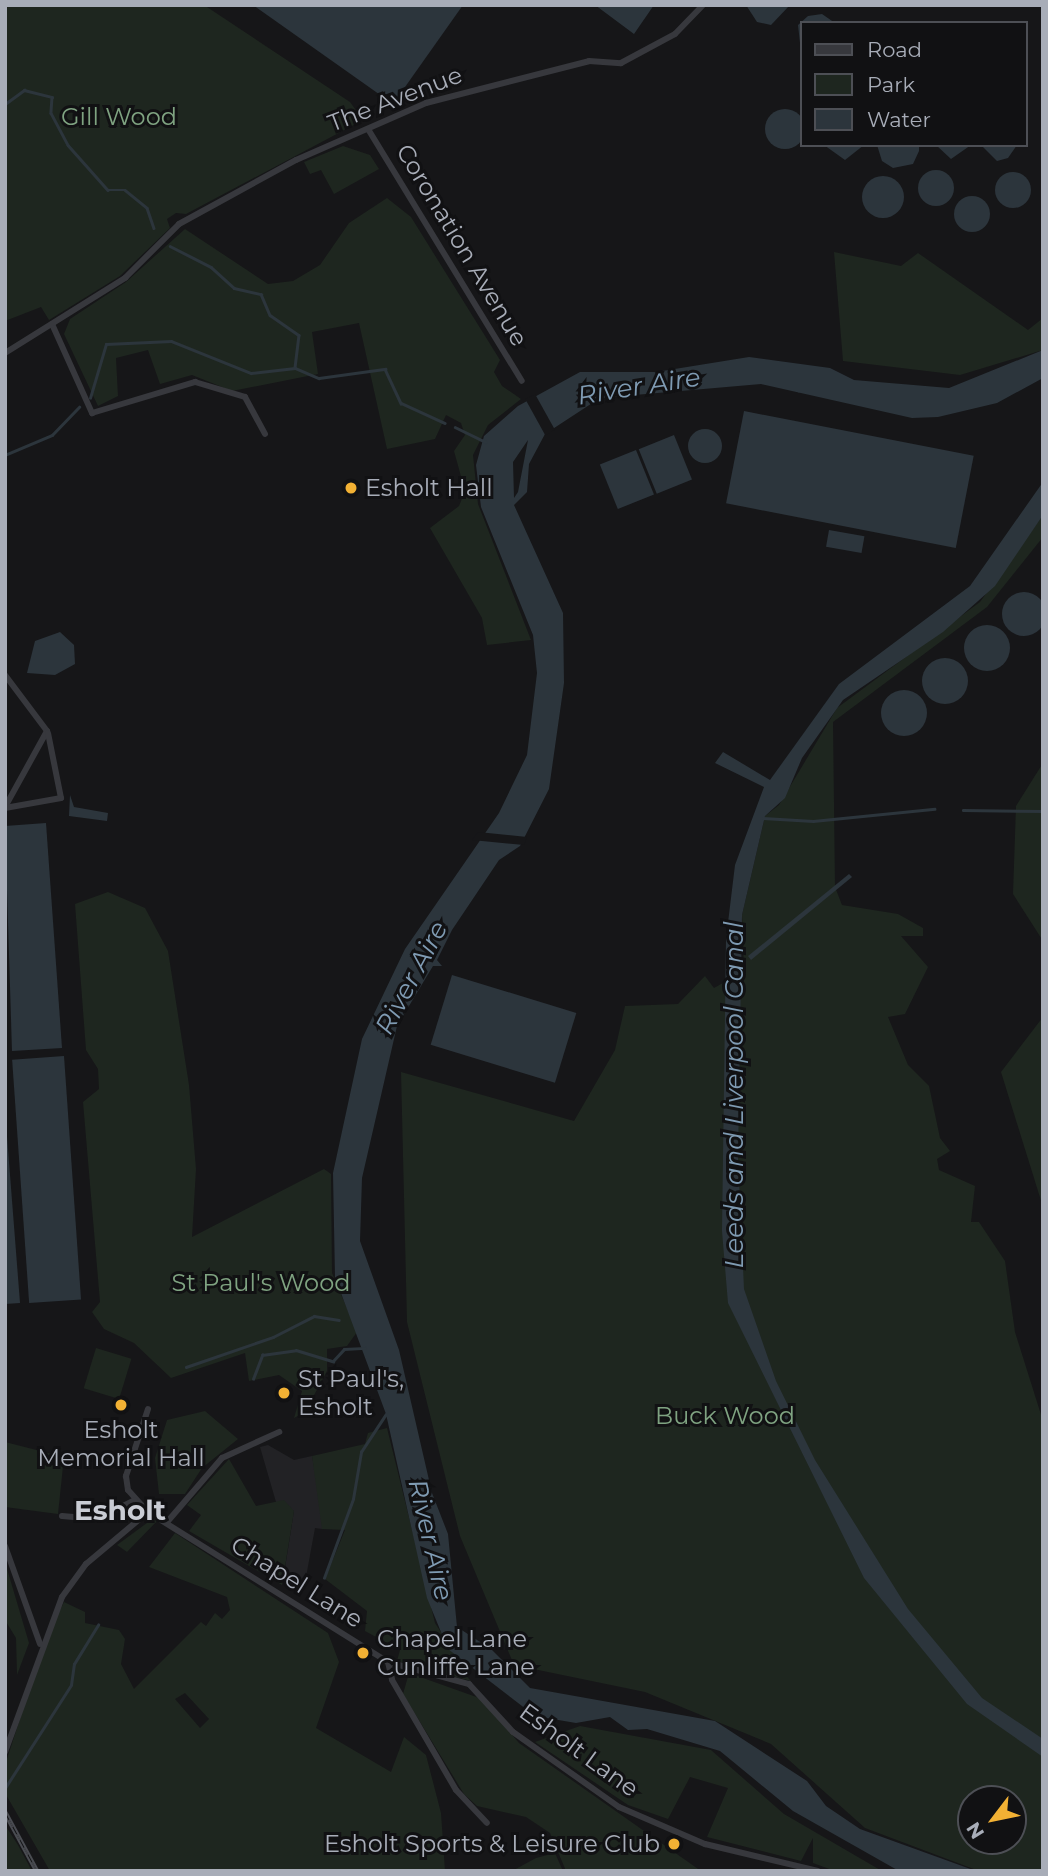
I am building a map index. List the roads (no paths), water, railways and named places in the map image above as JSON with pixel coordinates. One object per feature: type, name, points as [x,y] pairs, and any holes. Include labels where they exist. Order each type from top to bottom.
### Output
[{"type":"street","name":"The Avenue","points":[[5,353],[125,278],[179,224],[368,129],[496,83],[589,61],[621,63],[676,34],[703,5]]},
{"type":"street","name":"Coronation Avenue","points":[[368,129],[522,381]]},
{"type":"street","points":[[52,324],[92,413],[194,382],[245,397],[265,434]]},
{"type":"street","points":[[5,675],[47,731],[61,798],[5,808]]},
{"type":"street","points":[[5,808],[47,731]]},
{"type":"street","points":[[62,1516],[97,1518],[135,1500],[126,1476],[148,1409]]},
{"type":"street","points":[[264,1429],[269,1437]]},
{"type":"street","points":[[168,1521],[222,1458],[279,1432]]},
{"type":"street","name":"Chapel Lane","points":[[135,1500],[148,1512],[168,1521],[388,1662],[409,1668]]},
{"type":"street","points":[[5,1752],[40,1644],[75,1578],[148,1512]]},
{"type":"street","points":[[5,1546],[40,1644]]},
{"type":"street","points":[[388,1662],[391,1680],[456,1790],[487,1823]]},
{"type":"street","name":"Esholt Lane","points":[[409,1668],[483,1694],[513,1732],[619,1807],[705,1844],[818,1871]]},
{"type":"water","points":[[253,5],[463,5],[393,104]]},
{"type":"water","points":[[595,5],[626,6],[654,5],[634,34]]},
{"type":"water","points":[[746,5],[790,5],[771,25],[757,22]]},
{"type":"water","points":[[822,14],[832,21],[802,21],[808,16]]},
{"type":"water","points":[[777,110],[793,110],[799,115],[800,142],[793,148],[777,148],[766,137],[766,121]]},
{"type":"water","points":[[827,147],[861,147],[845,160]]},
{"type":"water","points":[[878,147],[919,147],[913,164],[893,168],[882,161]]},
{"type":"water","points":[[938,147],[968,147],[951,159]]},
{"type":"water","points":[[983,147],[1016,147],[1008,158],[997,161]]},
{"type":"water","points":[[936,170],[949,175],[954,188],[949,201],[936,206],[923,201],[918,188],[923,175]]},
{"type":"water","points":[[1013,172],[1026,177],[1031,190],[1026,203],[1013,208],[1000,203],[995,190],[1000,177]]},
{"type":"water","points":[[883,176],[898,182],[904,197],[898,212],[883,218],[868,212],[862,197],[868,182]]},
{"type":"water","points":[[972,196],[985,201],[990,214],[985,227],[972,232],[959,227],[954,214],[959,201]]},
{"type":"water","name":"River Aire","points":[[1043,350],[1043,378],[997,403],[938,417],[912,418],[761,384],[600,398],[545,434],[529,464],[527,492],[514,505],[563,613],[564,683],[549,789],[520,846],[499,860],[452,930],[437,960],[442,966],[433,966],[397,1026],[362,1178],[360,1241],[399,1350],[432,1493],[448,1534],[457,1627],[491,1649],[530,1688],[715,1721],[807,1781],[826,1806],[860,1829],[976,1871],[899,1871],[793,1811],[720,1751],[647,1729],[628,1730],[610,1717],[576,1723],[535,1716],[448,1649],[427,1598],[386,1414],[335,1277],[333,1173],[362,1039],[405,949],[499,813],[527,755],[537,673],[533,635],[481,507],[476,465],[484,436],[518,406],[580,372],[656,372],[749,357],[830,368],[854,380],[949,388]],"holes":[[[528,440],[518,492],[514,498],[513,462]]]},
{"type":"water","points":[[744,411],[974,456],[956,548],[726,503]]},
{"type":"water","points":[[705,429],[717,434],[722,446],[717,458],[705,463],[693,458],[688,446],[693,434]]},
{"type":"water","points":[[674,435],[692,480],[657,494],[639,449]]},
{"type":"water","points":[[636,450],[654,495],[618,509],[600,465]]},
{"type":"water","name":"Leeds and Liverpool Canal","points":[[1043,482],[1043,515],[995,586],[943,632],[843,700],[802,758],[785,798],[765,816],[742,915],[738,1158],[744,1289],[776,1381],[815,1460],[908,1609],[982,1698],[1043,1739],[1043,1757],[967,1704],[864,1578],[728,1303],[722,1231],[726,939],[735,865],[764,787],[715,763],[723,752],[770,780],[839,684],[970,586]]},
{"type":"water","points":[[829,530],[864,536],[862,553],[826,547]]},
{"type":"water","points":[[1024,592],[1039,599],[1046,614],[1039,629],[1024,636],[1009,629],[1002,614],[1009,599]]},
{"type":"water","points":[[987,625],[1003,632],[1010,648],[1003,664],[987,671],[971,664],[964,648],[971,632]]},
{"type":"water","points":[[60,632],[74,645],[75,664],[55,675],[27,673],[35,641]]},
{"type":"water","points":[[945,658],[961,665],[968,681],[961,697],[945,704],[929,697],[922,681],[929,665]]},
{"type":"water","points":[[904,690],[920,697],[927,713],[920,729],[904,736],[888,729],[881,713],[888,697]]},
{"type":"water","points":[[70,795],[74,807],[108,813],[107,821],[69,816]]},
{"type":"water","points":[[46,823],[62,1048],[12,1051],[5,826]]},
{"type":"water","points":[[849,874],[852,877],[751,960],[748,956]]},
{"type":"water","points":[[452,975],[576,1013],[555,1083],[431,1045]]},
{"type":"water","points":[[64,1056],[81,1299],[29,1303],[12,1060]]},
{"type":"water","points":[[5,1111],[20,1303],[5,1304]]},
{"type":"waterway","points":[[5,104],[24,90],[52,97],[51,113],[68,145],[108,190],[125,190],[147,208],[154,228]]},
{"type":"waterway","points":[[170,246],[211,267],[234,288],[261,294],[270,315],[299,335],[295,367]]},
{"type":"waterway","points":[[90,398],[106,344],[171,341],[251,373],[295,368],[319,378],[385,369],[401,403],[445,423]]},
{"type":"waterway","points":[[5,455],[52,435],[79,407]]},
{"type":"waterway","points":[[455,427],[486,442]]},
{"type":"waterway","points":[[763,818],[813,821],[934,809]]},
{"type":"waterway","points":[[963,810],[1043,811]]},
{"type":"waterway","points":[[186,1367],[273,1337],[314,1316],[339,1320]]},
{"type":"waterway","points":[[253,1379],[262,1355],[296,1350],[333,1361],[344,1349],[365,1348]]},
{"type":"waterway","points":[[324,1578],[353,1499],[361,1452],[386,1414]]},
{"type":"waterway","points":[[5,1788],[71,1685],[74,1664],[98,1625]]},
{"type":"railway","points":[[5,1812],[37,1871]]},
{"type":"place","name":"Esholt Hall","points":[[351,488]]},
{"type":"place","name":"St Paul's, Esholt","points":[[284,1393]]},
{"type":"place","name":"Esholt Memorial Hall","points":[[121,1405]]},
{"type":"place","name":"Chapel Lane Cunliffe Lane","points":[[363,1653]]},
{"type":"place","name":"Esholt Sports & Leisure Club","points":[[674,1844]]},
{"type":"district","name":"Esholt","points":[[120,1510]]},
{"type":"park label","name":"Gill Wood","points":[[119,117]]},
{"type":"park label","name":"St Paul's Wood","points":[[261,1283]]},
{"type":"park label","name":"Buck Wood","points":[[725,1416]]}]
